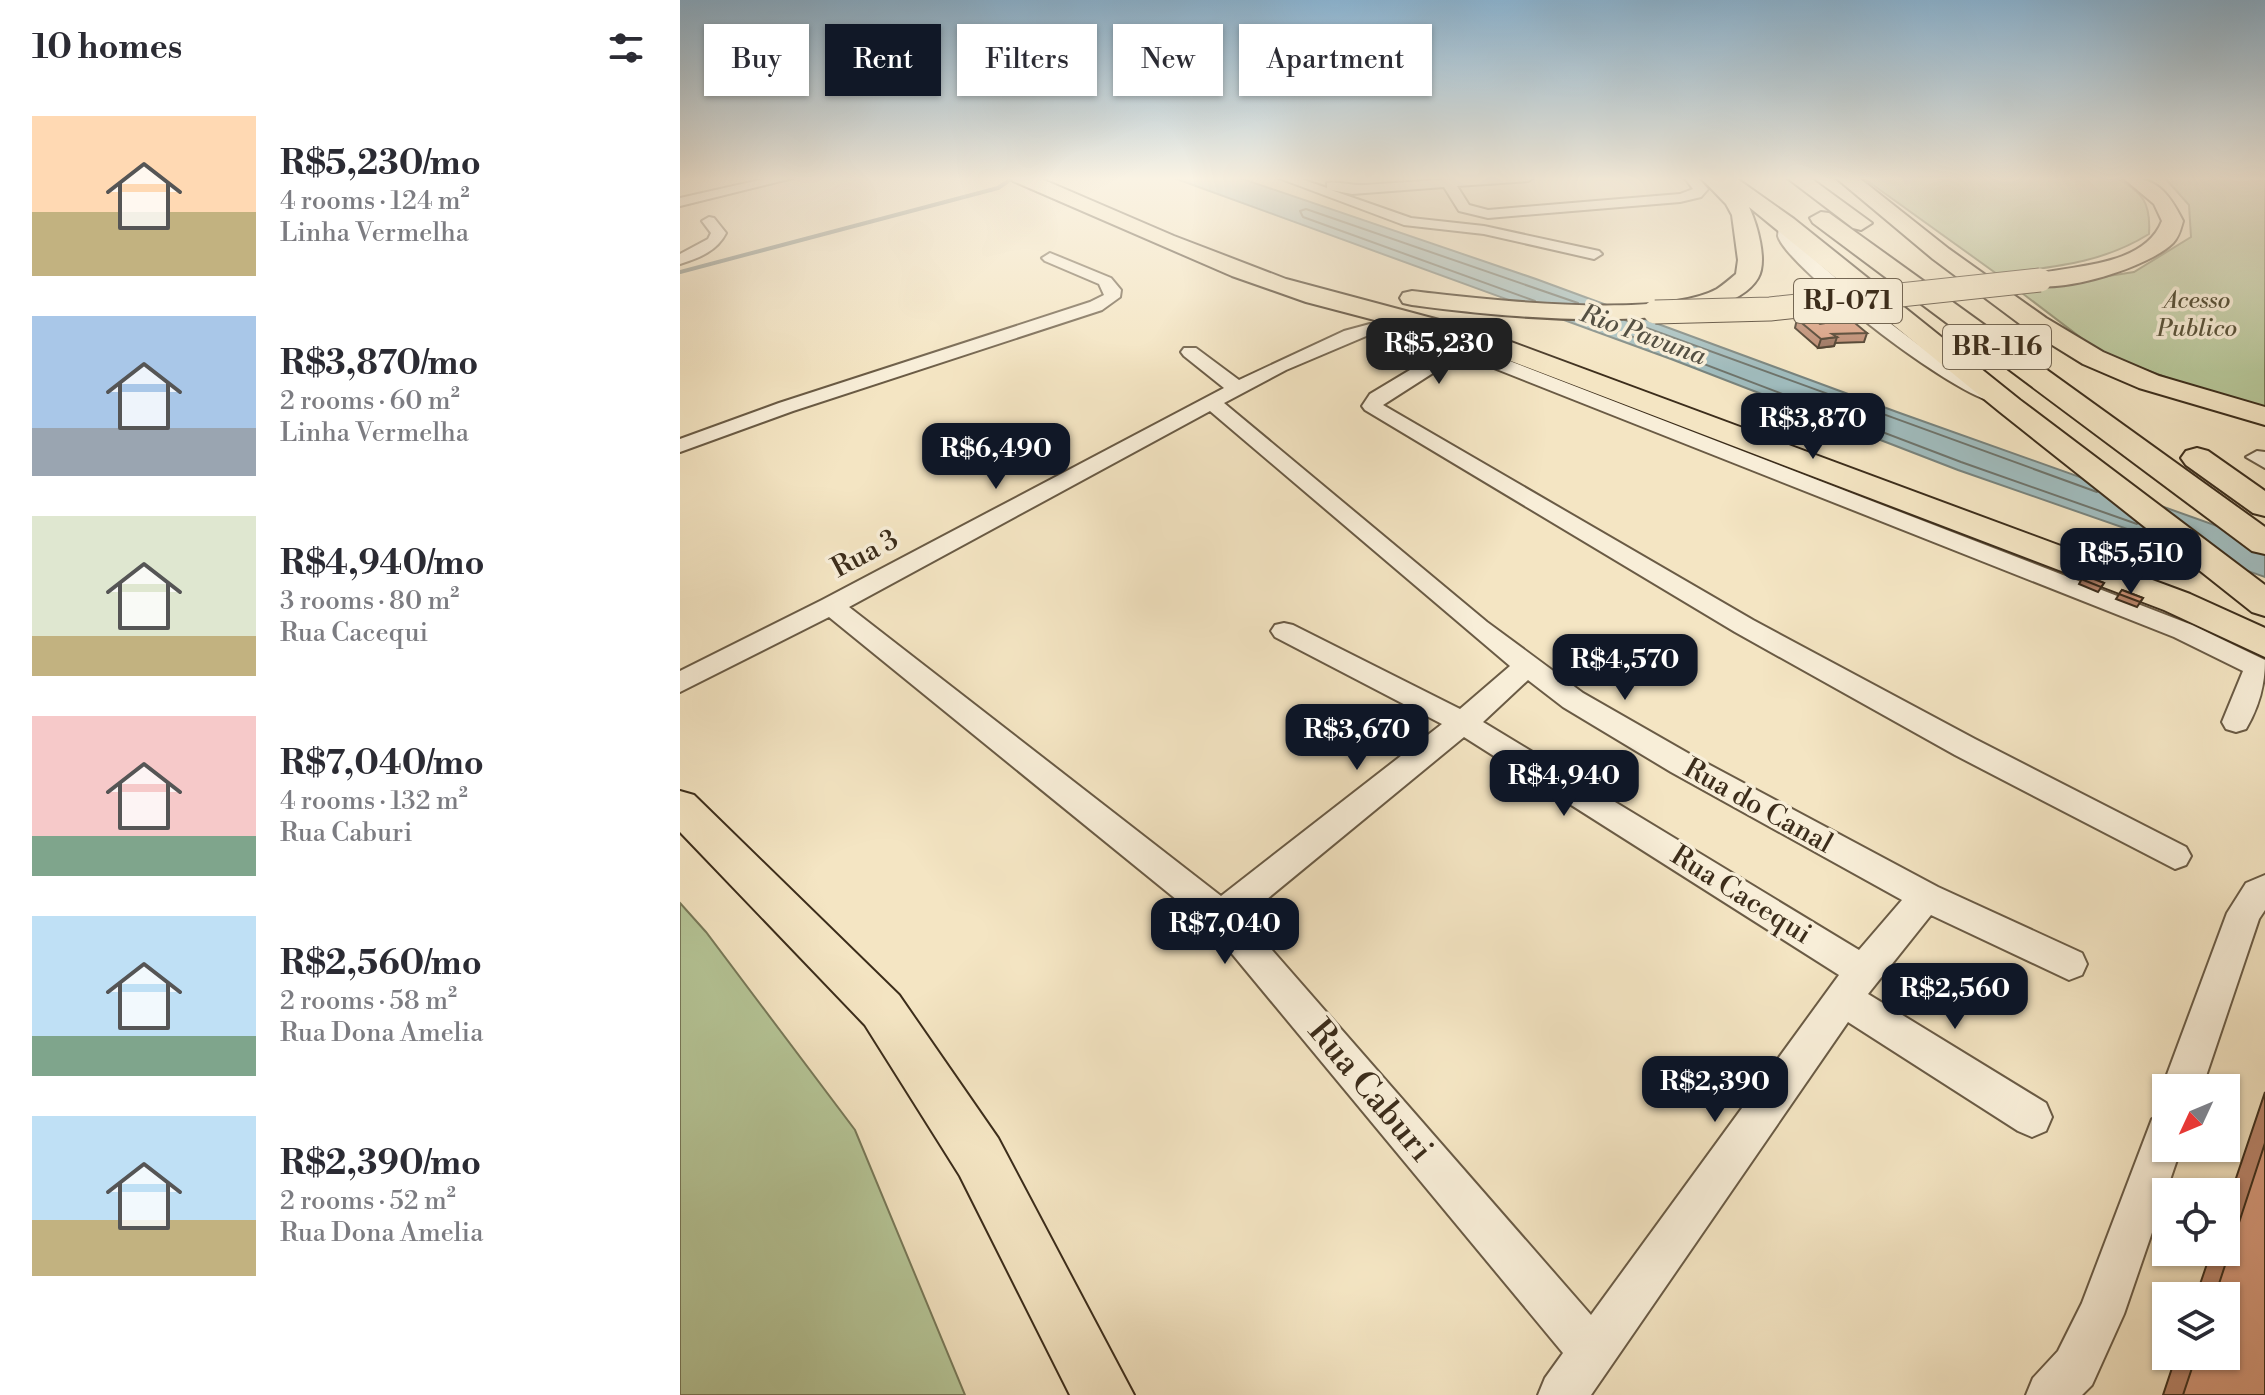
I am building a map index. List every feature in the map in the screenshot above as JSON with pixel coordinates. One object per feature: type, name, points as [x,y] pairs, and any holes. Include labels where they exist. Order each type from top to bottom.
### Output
[{"type":"highway","points":[[1173,242],[1253,276],[1318,298],[1428,323],[1500,347],[2165,597],[2263,661]]},
{"type":"highway","points":[[1198,242],[1304,271]]},
{"type":"highway","name":"RJ-071","points":[[1229,242],[1304,271],[1377,292],[1464,304],[1655,312],[1770,309],[2040,280],[2113,268],[2139,258],[2161,242]]},
{"type":"highway","name":"RJ-071","points":[[1655,312],[1722,296],[1745,280],[1750,266],[1747,242]]},
{"type":"highway","name":"BR-116","points":[[1808,242],[2010,406],[2265,604]]},
{"type":"highway","name":"BR-116","points":[[1833,242],[2265,572]]},
{"type":"highway","name":"BR-116","points":[[1855,242],[2265,543]]},
{"type":"highway","name":"BR-116","points":[[1888,242],[2265,506]]},
{"type":"highway","name":"RJ-071","points":[[1896,242],[1934,275]]},
{"type":"highway","points":[[1926,242],[2081,351],[2149,382],[2265,416]]},
{"type":"main road","points":[[680,806],[882,1010],[979,1157],[1103,1395]]},
{"type":"street","points":[[680,259],[714,242]]},
{"type":"street","points":[[1539,242],[1594,254]]},
{"type":"street","points":[[680,446],[786,407],[1096,306],[1112,297],[1113,290],[1105,281],[1050,258]]},
{"type":"street","name":"Rua 3","points":[[680,683],[831,606],[1210,401],[1332,342],[1361,331],[1384,329],[1460,348],[2263,661]]},
{"type":"street","points":[[1460,348],[1377,398],[1372,406],[1744,626],[1965,747],[2175,856]]},
{"type":"street","points":[[1190,352],[1237,388]]},
{"type":"street","name":"Rua do Canal","points":[[1210,401],[1526,667],[1614,725],[1926,897],[2069,964]]},
{"type":"street","name":"Rua Caburi","points":[[831,606],[1221,916],[1592,1352]]},
{"type":"street","name":"Rua Cacequi","points":[[1284,631],[1463,723],[1854,985],[2032,1117]]},
{"type":"street","points":[[2236,722],[2263,661]]},
{"type":"street","points":[[1221,916],[1463,723],[1526,667]]},
{"type":"street","points":[[2187,1074],[2244,913],[2258,893],[2265,889]]},
{"type":"street","points":[[1562,1395],[1854,985],[1926,897]]},
{"type":"street","points":[[2050,1395],[2075,1368],[2101,1314],[2156,1162]]},
{"type":"green space","points":[[1953,242],[2134,242],[2094,258],[1997,274]]},
{"type":"green space","name":"Acesso Publico","points":[[2183,242],[2265,242],[2265,408],[2200,390],[2101,353],[2018,290],[2134,272]]},
{"type":"green space","points":[[680,903],[706,932],[855,1130],[965,1395],[680,1395]]},
{"type":"water","name":"Rio Pavuna","points":[[1350,242],[1428,242],[2265,543],[2265,577],[1958,470],[1671,359]]},
{"type":"building","points":[[1844,314],[1867,333],[1832,334],[1837,337],[1821,339],[1797,319],[1812,318],[1820,324],[1832,322],[1825,317]]},
{"type":"building","points":[[2084,575],[2104,583],[2101,587],[2081,579]]},
{"type":"building","points":[[2122,590],[2143,598],[2140,602],[2119,594]]},
{"type":"building","points":[[2265,1143],[2265,1395],[2183,1395],[2191,1370],[2240,1370],[2240,1282],[2220,1282],[2225,1266],[2240,1266],[2240,1220]]},
{"type":"waterway","points":[[680,272],[793,242]]}]
